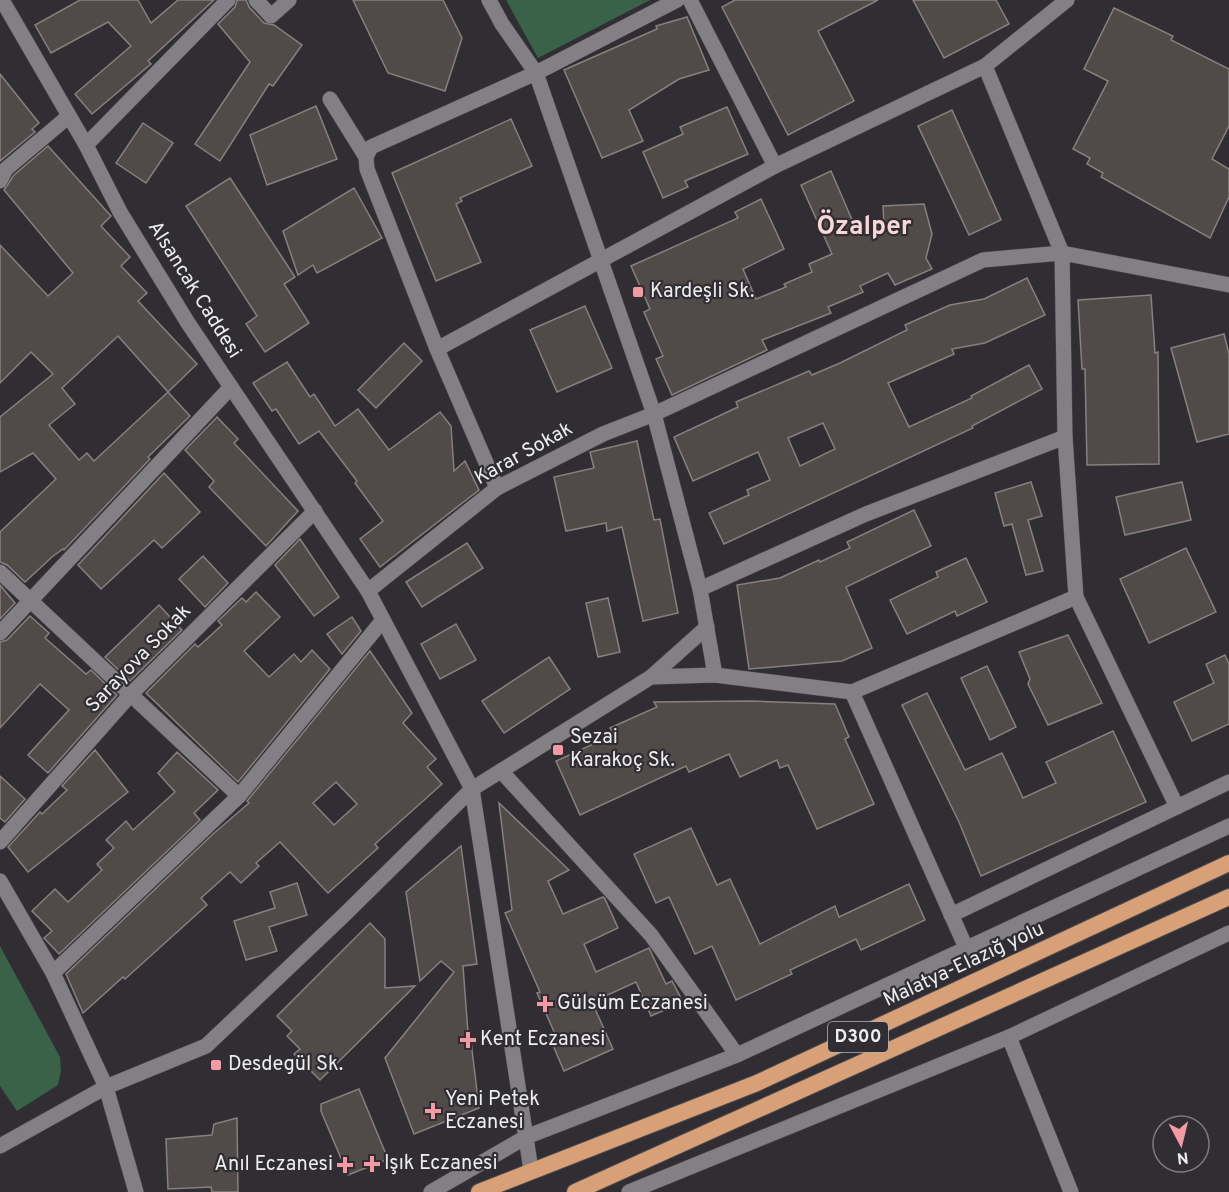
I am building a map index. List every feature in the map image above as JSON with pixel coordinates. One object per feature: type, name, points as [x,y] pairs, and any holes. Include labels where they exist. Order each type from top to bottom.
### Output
[{"type":"highway","name":"Malatya-Elazığ yolu","points":[[479,1192],[757,1083],[1229,863]]},
{"type":"highway","name":"D300","points":[[574,1192],[1229,897]]},
{"type":"street","name":"Alsancak Caddesi","points":[[2,0],[86,145],[120,212],[231,387],[368,591],[472,789],[531,1170]]},
{"type":"street","points":[[86,145],[228,0]]},
{"type":"street","points":[[256,0],[271,16],[289,0]]},
{"type":"street","points":[[489,0],[502,24],[536,73],[654,414],[700,589],[715,675]]},
{"type":"street","points":[[366,157],[371,147],[536,73],[677,0]]},
{"type":"street","points":[[690,0],[775,166]]},
{"type":"street","points":[[437,349],[775,166],[985,66],[1067,0]]},
{"type":"street","points":[[985,66],[1062,253],[1065,437],[1076,597],[1177,807]]},
{"type":"street","points":[[330,99],[366,157],[367,169],[437,349],[497,488]]},
{"type":"street","points":[[0,182],[6,169],[69,116]]},
{"type":"street","name":"Karar Sokak","points":[[368,591],[497,488],[603,434],[654,414],[983,260],[1062,253],[1229,285]]},
{"type":"street","points":[[0,633],[231,387]]},
{"type":"street","points":[[700,589],[866,514],[1065,437]]},
{"type":"street","name":"Sarayova Sokak","points":[[0,842],[131,694],[315,512]]},
{"type":"street","points":[[0,572],[28,602],[131,694],[239,796]]},
{"type":"street","points":[[651,676],[715,675],[852,692],[1076,597]]},
{"type":"street","points":[[53,973],[239,796],[383,620]]},
{"type":"street","points":[[0,1146],[106,1087],[206,1047],[472,789],[651,676],[707,627]]},
{"type":"street","points":[[852,692],[967,950]]},
{"type":"street","points":[[501,771],[651,935],[737,1055]]},
{"type":"street","points":[[951,915],[1229,782]]},
{"type":"street","points":[[431,1192],[526,1137],[737,1055],[967,950],[1229,826]]},
{"type":"street","points":[[0,881],[53,973],[106,1087],[136,1192]]},
{"type":"street","points":[[629,1192],[1009,1037],[1229,933]]},
{"type":"street","points":[[1009,1037],[1071,1192]]},
{"type":"green space","points":[[506,0],[650,0],[538,58]]},
{"type":"green space","points":[[0,946],[60,1057],[61,1071],[58,1085],[17,1111],[0,1086]]},
{"type":"building","points":[[80,0],[138,0],[151,23],[178,0],[214,0],[148,61],[151,64],[92,114],[75,94],[131,46],[108,22],[51,53],[35,25]]},
{"type":"building","points":[[237,0],[246,0],[249,7],[264,23],[274,25],[302,45],[273,86],[269,84],[220,161],[195,144],[250,62],[218,24],[235,7]]},
{"type":"building","points":[[353,0],[443,0],[462,38],[445,91],[388,73]]},
{"type":"building","points":[[735,0],[878,0],[818,31],[854,101],[788,135],[722,7]]},
{"type":"building","points":[[913,0],[996,0],[1009,24],[944,58]]},
{"type":"building","points":[[1114,8],[1173,36],[1171,40],[1229,69],[1229,126],[1212,159],[1229,169],[1229,197],[1210,238],[1101,177],[1103,173],[1087,164],[1090,158],[1073,149],[1108,81],[1084,69]]},
{"type":"building","points":[[687,17],[709,70],[679,79],[629,110],[643,141],[602,158],[564,70],[657,29],[656,26]]},
{"type":"building","points":[[0,74],[39,123],[32,129],[35,132],[0,161]]},
{"type":"building","points":[[316,106],[337,159],[267,185],[250,135]]},
{"type":"building","points":[[727,107],[748,154],[685,181],[688,187],[663,198],[643,152],[683,134],[680,127]]},
{"type":"building","points":[[952,110],[1001,220],[969,235],[918,126]]},
{"type":"building","points":[[511,119],[532,166],[460,198],[462,201],[456,204],[481,262],[436,281],[392,173]]},
{"type":"building","points":[[143,123],[173,143],[146,183],[116,163]]},
{"type":"building","points":[[48,146],[111,216],[101,226],[130,257],[121,266],[147,293],[138,301],[197,364],[168,392],[190,416],[148,457],[150,459],[64,550],[52,557],[25,582],[7,565],[0,562],[0,532],[56,479],[33,453],[0,472],[0,417],[53,374],[31,352],[0,383],[0,245],[48,296],[73,273],[4,190],[14,175]],"holes":[[[118,336],[168,392],[94,461],[87,453],[79,460],[49,425],[75,404],[62,388]]]},
{"type":"building","points":[[831,171],[859,236],[884,225],[883,206],[924,204],[932,234],[926,258],[932,269],[895,285],[888,273],[860,286],[863,292],[828,307],[831,313],[762,340],[767,350],[672,395],[656,359],[663,356],[644,312],[650,309],[631,266],[738,218],[735,212],[761,199],[784,249],[743,269],[756,299],[786,287],[784,284],[812,272],[809,264],[832,254],[801,185]]},
{"type":"building","points":[[230,178],[295,277],[284,284],[309,323],[265,352],[246,324],[257,316],[186,206]]},
{"type":"building","points":[[354,188],[382,238],[317,273],[313,265],[298,275],[283,231]]},
{"type":"building","points":[[1027,278],[1045,315],[985,343],[952,349],[954,354],[888,383],[909,427],[972,398],[971,396],[1029,365],[1042,389],[972,426],[973,428],[724,544],[709,513],[749,495],[747,490],[770,480],[758,452],[693,481],[674,437],[738,407],[736,402],[809,371],[812,375],[840,363],[907,330],[905,325],[950,305],[984,299]],"holes":[[[823,423],[835,449],[800,466],[788,438]]]},
{"type":"building","points":[[1151,295],[1155,353],[1158,352],[1159,464],[1087,465],[1085,369],[1082,369],[1078,300]]},
{"type":"building","points":[[585,306],[612,368],[557,392],[530,330]]},
{"type":"building","points":[[1224,334],[1229,354],[1229,434],[1197,442],[1171,348]]},
{"type":"building","points":[[404,343],[422,361],[376,408],[358,390]]},
{"type":"building","points":[[287,362],[310,397],[314,394],[335,426],[358,409],[389,450],[440,412],[451,426],[454,471],[465,461],[479,490],[380,567],[360,539],[383,521],[355,483],[357,481],[319,431],[299,444],[276,409],[272,411],[253,383]]},
{"type":"building","points":[[217,417],[238,439],[234,443],[298,511],[266,546],[209,487],[214,481],[185,450]]},
{"type":"building","points":[[637,441],[654,520],[660,519],[678,613],[643,621],[622,527],[607,531],[606,523],[566,531],[554,477],[594,468],[590,452]]},
{"type":"building","points":[[164,473],[200,512],[162,548],[154,540],[101,589],[78,565]]},
{"type":"building","points":[[1031,482],[1042,516],[1028,520],[1043,571],[1026,575],[1012,524],[1004,526],[995,493]]},
{"type":"building","points":[[1182,482],[1191,520],[1125,535],[1116,497]]},
{"type":"building","points":[[914,510],[931,546],[846,587],[872,648],[842,661],[749,669],[737,585],[780,578],[819,560],[820,562],[850,548],[847,542]]},
{"type":"building","points":[[300,539],[339,597],[314,616],[275,565]]},
{"type":"building","points":[[467,543],[483,568],[422,607],[406,582]]},
{"type":"building","points":[[1186,548],[1216,612],[1149,643],[1120,579]]},
{"type":"building","points":[[203,556],[228,583],[205,607],[179,579]]},
{"type":"building","points":[[966,558],[987,602],[957,616],[955,611],[907,634],[890,600],[938,577],[936,572]]},
{"type":"building","points":[[0,585],[15,603],[0,619]]},
{"type":"building","points":[[256,592],[280,617],[244,651],[269,677],[294,654],[301,662],[312,650],[330,669],[238,782],[146,693],[195,644],[198,647],[222,625],[218,621],[242,598],[246,602]]},
{"type":"building","points":[[608,598],[620,652],[598,657],[586,603]]},
{"type":"building","points":[[159,605],[182,630],[130,681],[105,657]]},
{"type":"building","points":[[30,616],[49,633],[45,638],[86,674],[91,670],[117,695],[48,773],[28,755],[69,710],[40,684],[0,728],[0,642],[7,640]]},
{"type":"building","points":[[352,617],[361,631],[342,654],[327,634]]},
{"type":"building","points":[[456,624],[476,660],[440,679],[421,644]]},
{"type":"building","points":[[1068,635],[1102,703],[1048,725],[1028,684],[1030,679],[1019,652]]},
{"type":"building","points":[[370,651],[412,713],[403,723],[436,759],[427,767],[442,784],[375,844],[378,848],[328,893],[280,842],[256,863],[259,866],[241,883],[230,872],[201,898],[207,905],[125,979],[123,977],[83,1013],[66,974],[213,834],[249,803],[247,801]],"holes":[[[336,782],[357,804],[334,825],[313,803]]]},
{"type":"building","points":[[1225,655],[1229,664],[1229,724],[1192,741],[1174,702],[1214,683],[1206,664]]},
{"type":"building","points":[[549,657],[570,689],[504,733],[482,701]]},
{"type":"building","points":[[987,666],[1016,727],[990,740],[961,678]]},
{"type":"building","points":[[927,693],[965,770],[1002,753],[1023,798],[1056,783],[1046,762],[1113,731],[1146,802],[981,876],[959,822],[902,705]]},
{"type":"building","points":[[751,701],[835,704],[849,737],[845,739],[874,804],[817,829],[788,765],[780,768],[777,760],[740,777],[729,754],[689,772],[686,766],[580,815],[556,761],[613,735],[610,728],[657,707],[654,702]]},
{"type":"building","points":[[95,750],[128,792],[28,872],[8,847],[40,812],[42,814],[67,790],[62,786]]},
{"type":"building","points":[[177,752],[218,790],[194,813],[200,820],[59,954],[44,938],[52,931],[32,911],[55,889],[68,902],[102,870],[97,864],[114,848],[106,840],[126,821],[133,830],[175,792],[158,773]]},
{"type":"building","points":[[0,776],[25,799],[5,822],[0,818]]},
{"type":"building","points":[[499,803],[569,870],[548,881],[563,914],[603,897],[605,899],[618,928],[584,944],[596,972],[649,948],[666,984],[672,981],[683,1002],[651,1016],[636,982],[592,1002],[613,1049],[564,1071],[549,1036],[555,1034],[537,993],[540,992],[505,913],[512,910]]},
{"type":"building","points":[[691,828],[717,885],[730,879],[760,944],[835,906],[839,917],[909,884],[925,920],[861,950],[856,939],[790,970],[792,974],[736,1000],[712,946],[695,954],[669,897],[656,903],[634,854]]},
{"type":"building","points":[[461,846],[477,964],[463,966],[468,1033],[470,1033],[479,1108],[414,1134],[385,1058],[454,972],[441,961],[420,981],[406,892]]},
{"type":"building","points":[[297,883],[307,915],[269,927],[277,951],[246,960],[234,921],[275,908],[270,892]]},
{"type":"building","points":[[370,923],[385,939],[385,988],[415,986],[320,1080],[294,1054],[300,1049],[287,1036],[292,1031],[277,1016]]},
{"type":"building","points":[[359,1089],[388,1159],[348,1175],[321,1111],[321,1104]]},
{"type":"building","points":[[237,1118],[238,1192],[212,1192],[211,1187],[168,1189],[166,1139],[212,1135],[214,1124]]},
{"type":"place","name":"Kardeşli Sk.","points":[[638,292]]},
{"type":"place","name":"Sezai Karakoç Sk.","points":[[558,750]]},
{"type":"place","name":"Gülsüm Eczanesi","points":[[545,1004]]},
{"type":"place","name":"Kent Eczanesi","points":[[468,1040]]},
{"type":"place","name":"Desdegül Sk.","points":[[216,1065]]},
{"type":"place","name":"Yeni Petek Eczanesi","points":[[433,1111]]},
{"type":"place","name":"Işık Eczanesi","points":[[372,1164]]},
{"type":"place","name":"Anıl Eczanesi","points":[[345,1165]]},
{"type":"district","name":"Özalper","points":[[864,227]]}]
